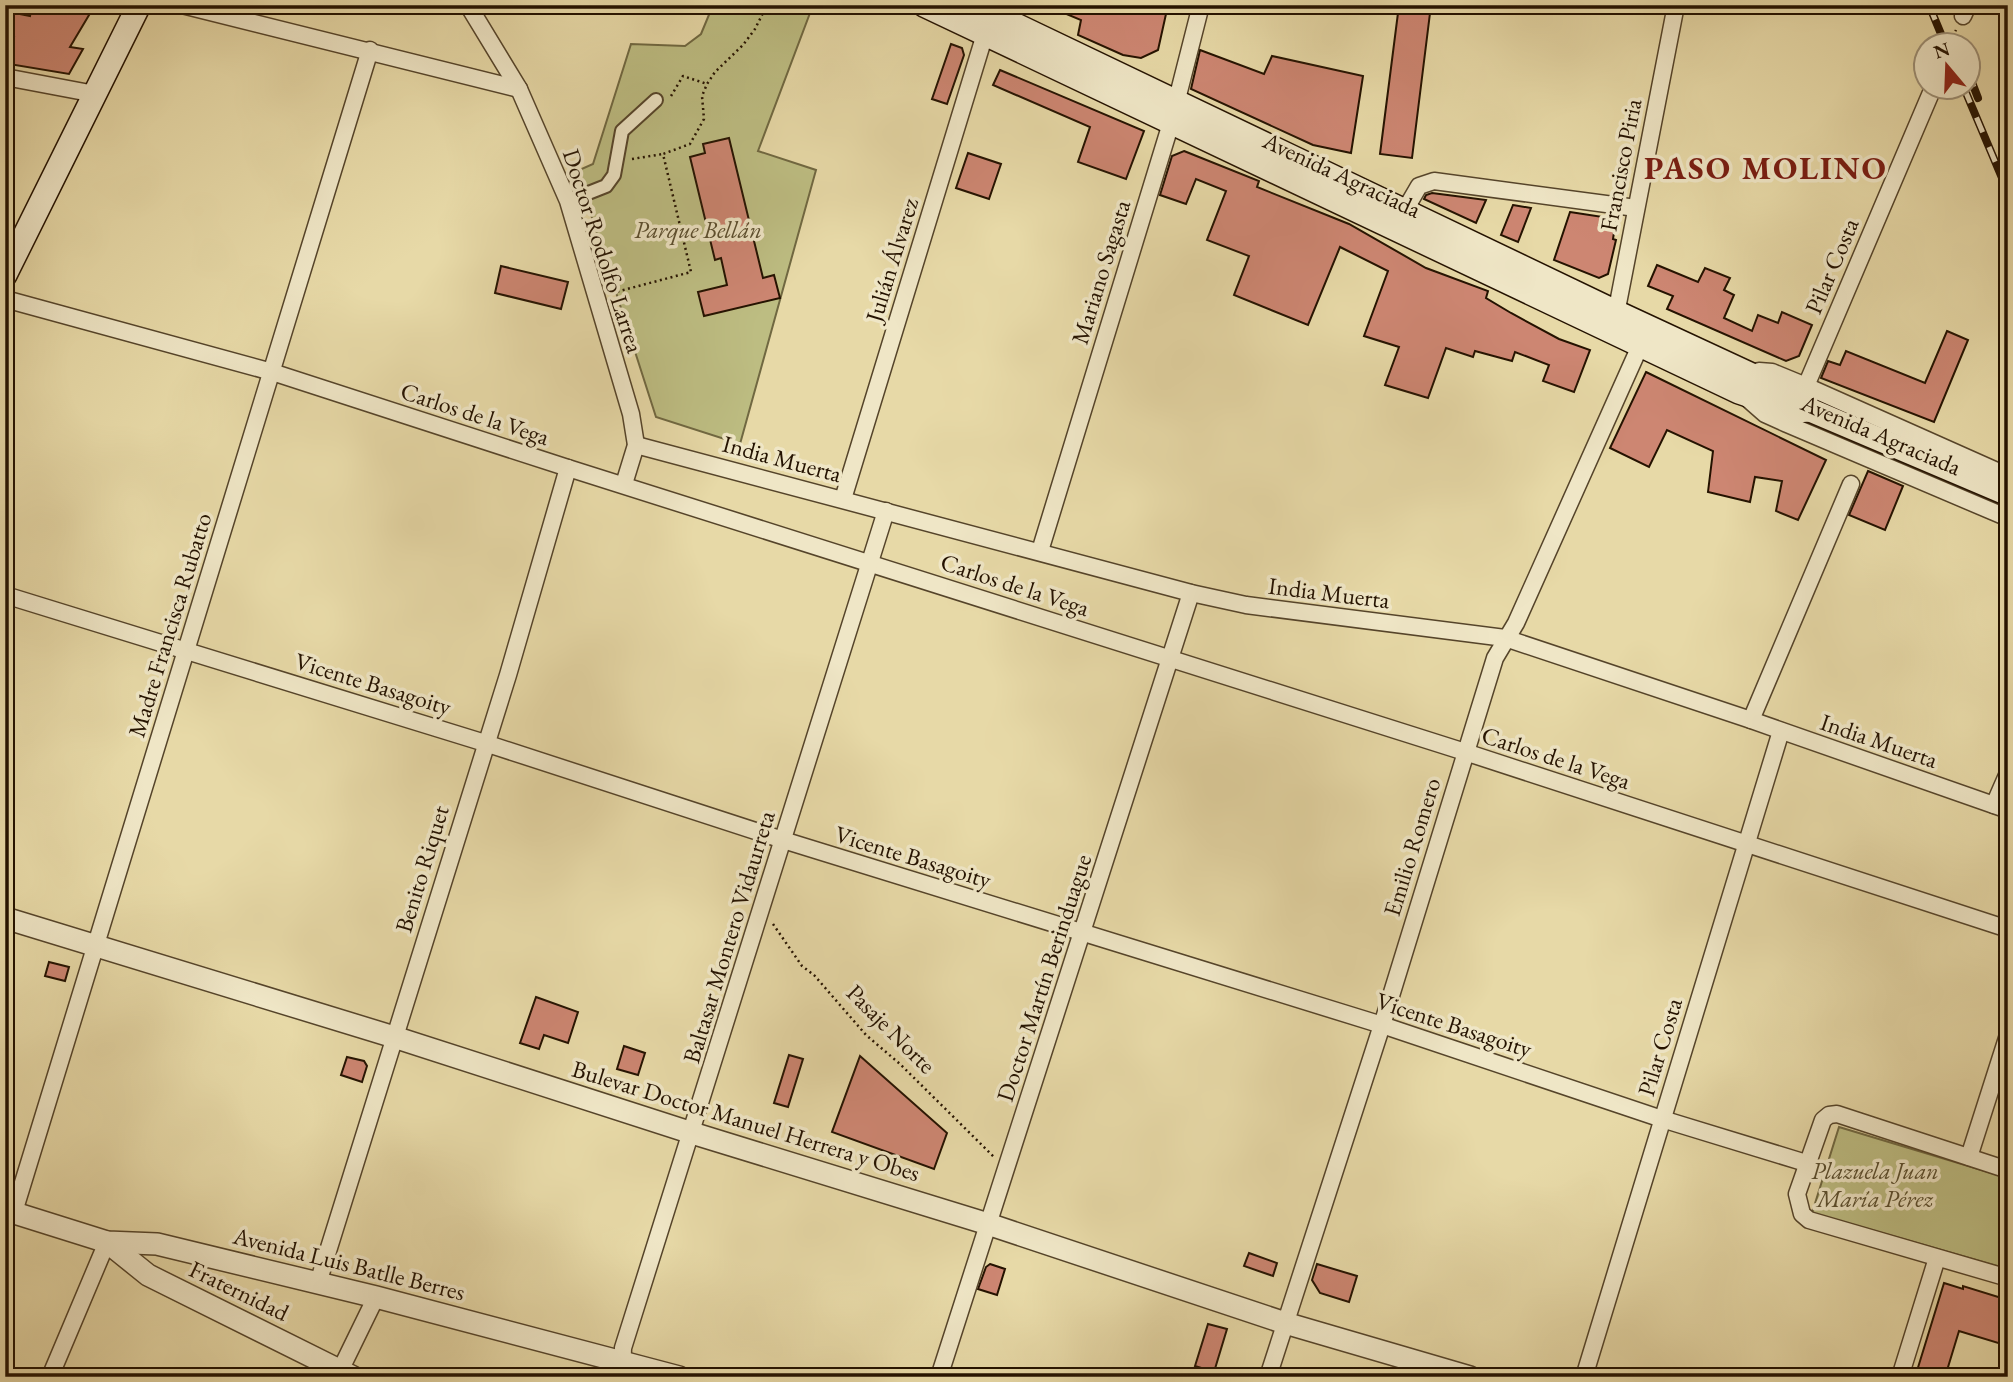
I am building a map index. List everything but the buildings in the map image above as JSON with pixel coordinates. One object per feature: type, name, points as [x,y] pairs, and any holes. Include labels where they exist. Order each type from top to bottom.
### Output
[{"type":"main road","points":[[5,275],[139,5]]},
{"type":"main road","name":"Avenida Agraciada","points":[[924,5],[985,34],[1405,210],[1615,323],[1640,346],[1739,391],[1795,411],[1810,410]]},
{"type":"main road","name":"Avenida Agraciada","points":[[977,6],[1174,113],[1615,323],[1740,368],[1797,396],[1810,410],[2008,494]]},
{"type":"street","points":[[182,5],[519,89]]},
{"type":"street","name":"Doctor Rodolfo Larrea","points":[[468,5],[519,89],[568,201],[631,414],[636,445],[624,484]]},
{"type":"street","name":"Mariano Sagasta","points":[[1040,551],[1174,113],[1201,5]]},
{"type":"street","name":"Francisco Piria","points":[[1615,323],[1676,5]]},
{"type":"street","points":[[2002,5],[2008,8]]},
{"type":"street","name":"Julián Álvarez","points":[[842,499],[985,34]]},
{"type":"street","name":"Madre Francisca Rubatto","points":[[10,1211],[95,946],[370,50]]},
{"type":"street","points":[[5,77],[95,94]]},
{"type":"street","points":[[568,201],[606,186],[614,175],[622,131],[656,100]]},
{"type":"street","name":"Pilar Costa","points":[[1807,386],[1927,102]]},
{"type":"street","points":[[1405,210],[1419,186],[1434,181],[1636,208]]},
{"type":"street","name":"Carlos de la Vega","points":[[5,299],[272,372],[1465,752],[2008,929]]},
{"type":"street","name":"Emilio Romero","points":[[1268,1377],[1382,1025],[1495,657],[1516,623],[1640,346]]},
{"type":"street","name":"Avenida Agraciada","points":[[1740,368],[1772,372],[1807,386],[2008,476]]},
{"type":"street","name":"Avenida Agraciada","points":[[1739,391],[1765,414],[2008,518]]},
{"type":"street","name":"India Muerta","points":[[636,445],[1191,593],[1246,605],[1505,638],[1751,720],[2001,808]]},
{"type":"street","name":"Benito Riquet","points":[[318,1283],[508,675],[568,468]]},
{"type":"street","points":[[1751,720],[1851,484]]},
{"type":"street","name":"Baltasar Montero Vidaurreta","points":[[623,1368],[623,1348],[886,511]]},
{"type":"street","name":"Doctor Martín Berinduague","points":[[939,1377],[1191,593]]},
{"type":"street","name":"Vicente Basagoity","points":[[5,595],[1382,1025],[1662,1119],[1806,1163]]},
{"type":"street","name":"Pilar Costa","points":[[1584,1377],[1781,731]]},
{"type":"street","points":[[2001,808],[2008,773]]},
{"type":"street","name":"Bulevar Doctor Manuel Herrera y Obes","points":[[5,918],[988,1224],[1285,1323],[1470,1377]]},
{"type":"street","points":[[1969,1157],[2008,1035]]},
{"type":"street","points":[[2008,1170],[1837,1114],[1829,1115],[1823,1120],[1797,1194],[1798,1206],[1809,1220],[2008,1278]]},
{"type":"street","name":"Avenida Luis Batlle Berres","points":[[10,1211],[107,1242],[157,1244],[376,1297],[623,1368],[679,1377]]},
{"type":"street","points":[[50,1377],[107,1242]]},
{"type":"street","name":"Fraternidad","points":[[107,1242],[148,1275],[343,1375]]},
{"type":"street","points":[[1900,1377],[1937,1258]]},
{"type":"street","points":[[343,1375],[376,1297]]},
{"type":"path","points":[[617,162],[663,154],[690,145],[704,119],[702,96],[707,84],[715,72],[743,46],[767,5]]},
{"type":"path","points":[[656,100],[670,98],[683,76],[707,84]]},
{"type":"path","points":[[597,297],[691,272],[663,154]]},
{"type":"path","name":"Pasaje Norte","points":[[763,906],[802,966],[814,975],[866,1035],[900,1064],[1006,1169]]},
{"type":"green space","name":"Parque Bellán","points":[[713,5],[813,5],[758,151],[816,170],[740,444],[656,417],[577,171],[593,164],[631,44],[685,46],[701,34]]},
{"type":"green space","name":"Plazuela Juan María Pérez","points":[[1839,1127],[2008,1178],[2008,1269],[1812,1213]]},
{"type":"railway","points":[[1929,5],[1940,32]]},
{"type":"railway","points":[[1970,102],[2008,192]]},
{"type":"district","name":"PASO MOLINO","points":[[1766,168]]}]
